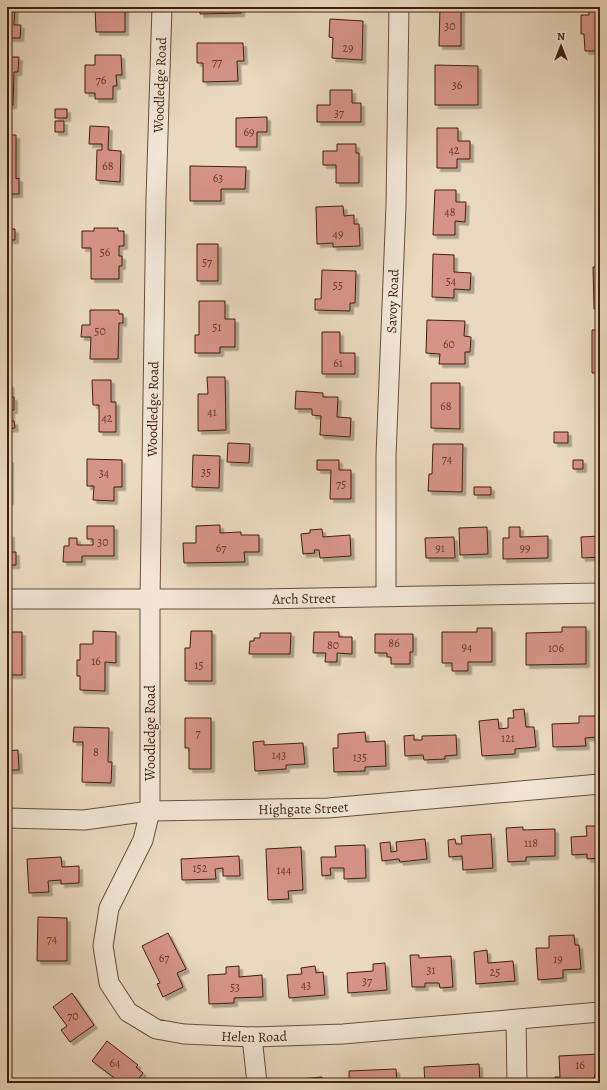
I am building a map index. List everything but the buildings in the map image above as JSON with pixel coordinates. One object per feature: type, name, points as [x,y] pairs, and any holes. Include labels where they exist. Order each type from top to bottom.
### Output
[{"type":"street","name":"Woodledge Road","points":[[150,811],[150,599],[156,198],[162,7]]},
{"type":"street","name":"Savoy Road","points":[[386,596],[386,456],[396,206],[399,7]]},
{"type":"street","name":"Arch Street","points":[[7,599],[505,596],[600,593]]},
{"type":"street","name":"Highgate Street","points":[[7,818],[84,820],[150,811],[328,808],[600,784]]},
{"type":"street","name":"Helen Road","points":[[150,811],[143,840],[109,908],[103,946],[109,983],[128,1012],[156,1029],[184,1034],[252,1037],[343,1034],[600,1012]]},
{"type":"street","points":[[516,1020],[517,1083]]},
{"type":"street","points":[[252,1037],[257,1083]]}]
